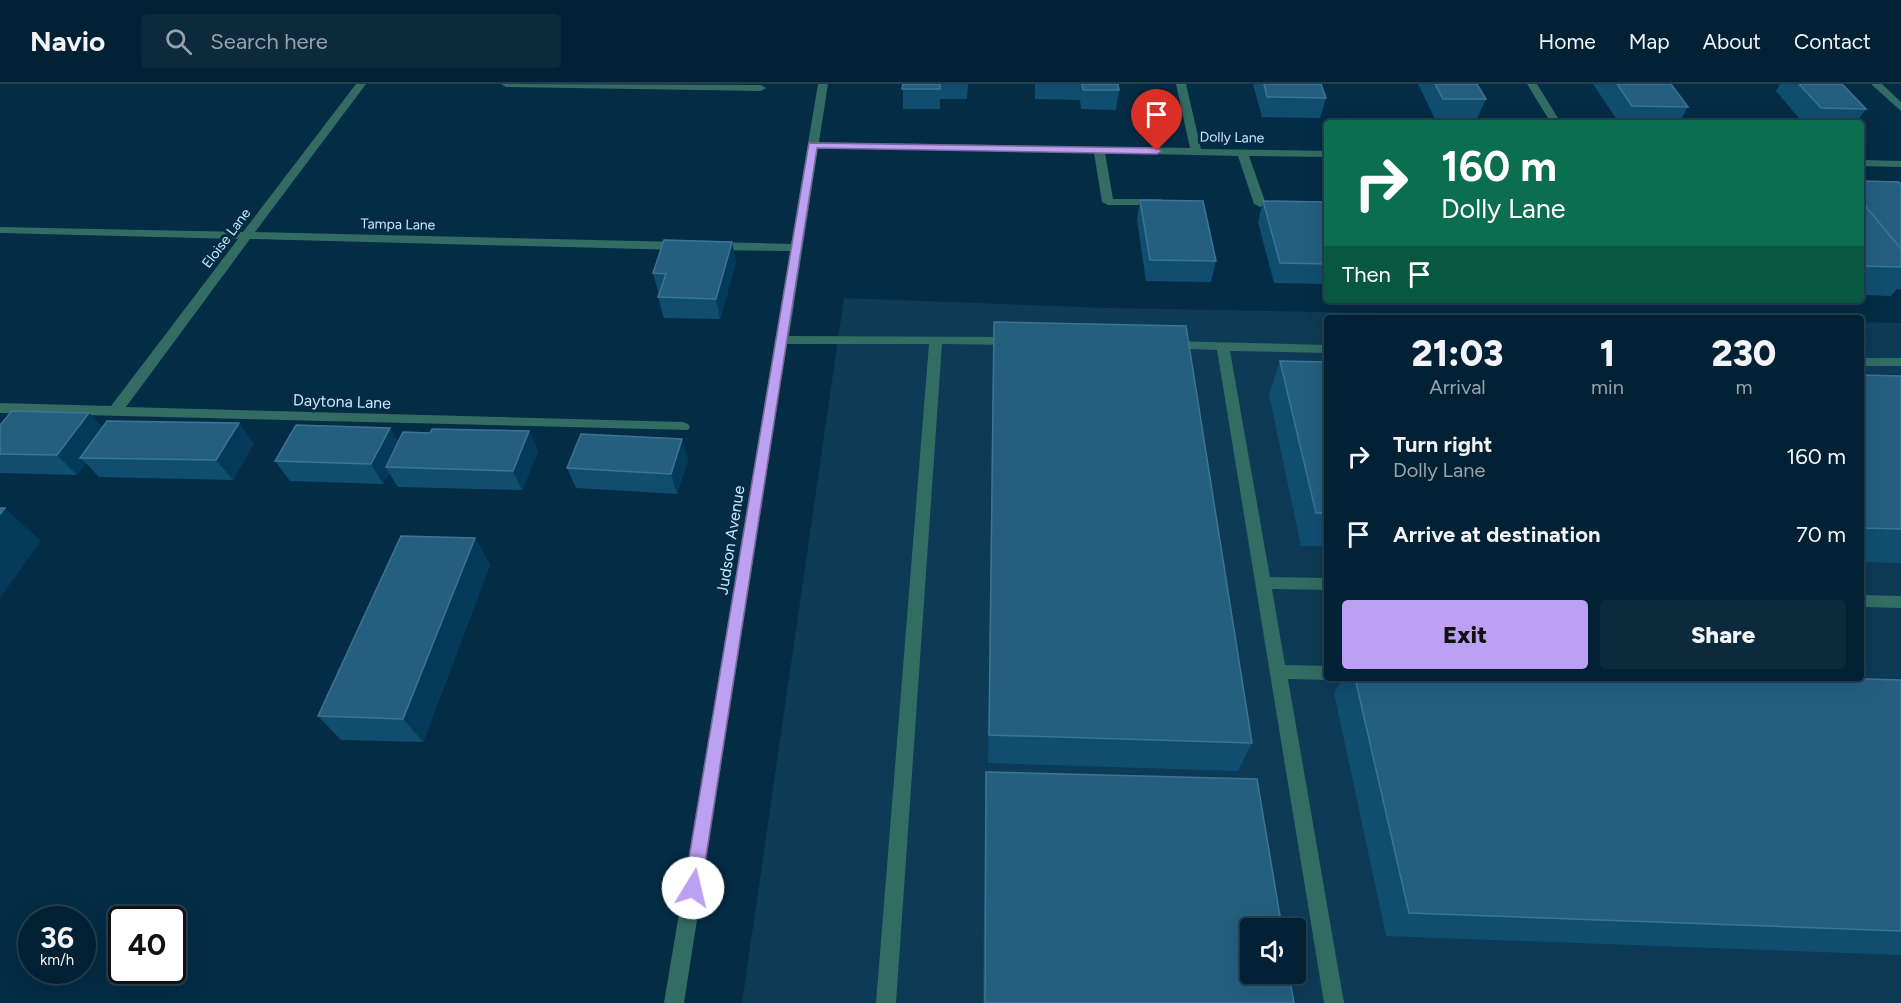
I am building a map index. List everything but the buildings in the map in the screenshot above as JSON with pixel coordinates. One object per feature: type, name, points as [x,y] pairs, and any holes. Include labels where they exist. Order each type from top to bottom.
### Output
[{"type":"street","name":"Eloise Lane","points":[[115,411],[360,84]]},
{"type":"street","points":[[506,84],[761,88]]},
{"type":"street","name":"Judson Avenue","points":[[674,1003],[823,84]]},
{"type":"street","points":[[1181,84],[1196,152]]},
{"type":"street","points":[[1532,84],[1554,120]]},
{"type":"street","points":[[1876,84],[1901,108]]},
{"type":"street","name":"Dolly Lane","points":[[813,145],[1324,154]]},
{"type":"street","points":[[1099,150],[1108,202],[1173,202]]},
{"type":"street","points":[[1242,153],[1260,204]]},
{"type":"street","points":[[1864,164],[1899,166]]},
{"type":"street","name":"Tampa Lane","points":[[0,230],[796,248]]},
{"type":"street","points":[[780,340],[1031,342]]},
{"type":"street","points":[[886,1003],[936,340]]},
{"type":"street","points":[[1151,344],[1324,349]]},
{"type":"street","points":[[1223,346],[1334,1003]]},
{"type":"street","points":[[1864,362],[1901,362]]},
{"type":"street","name":"Daytona Lane","points":[[0,408],[683,428]]},
{"type":"street","points":[[1263,582],[1324,584]]},
{"type":"street","points":[[1864,601],[1901,602]]},
{"type":"street","points":[[1278,672],[1324,673]]},
{"type":"shaded area","points":[[844,298],[1109,308],[1492,315],[1324,315],[1324,681],[1864,681],[1864,322],[1901,323],[1901,1003],[742,1003]]},
{"type":"route","points":[[693,888],[813,145],[1157,151]]}]
